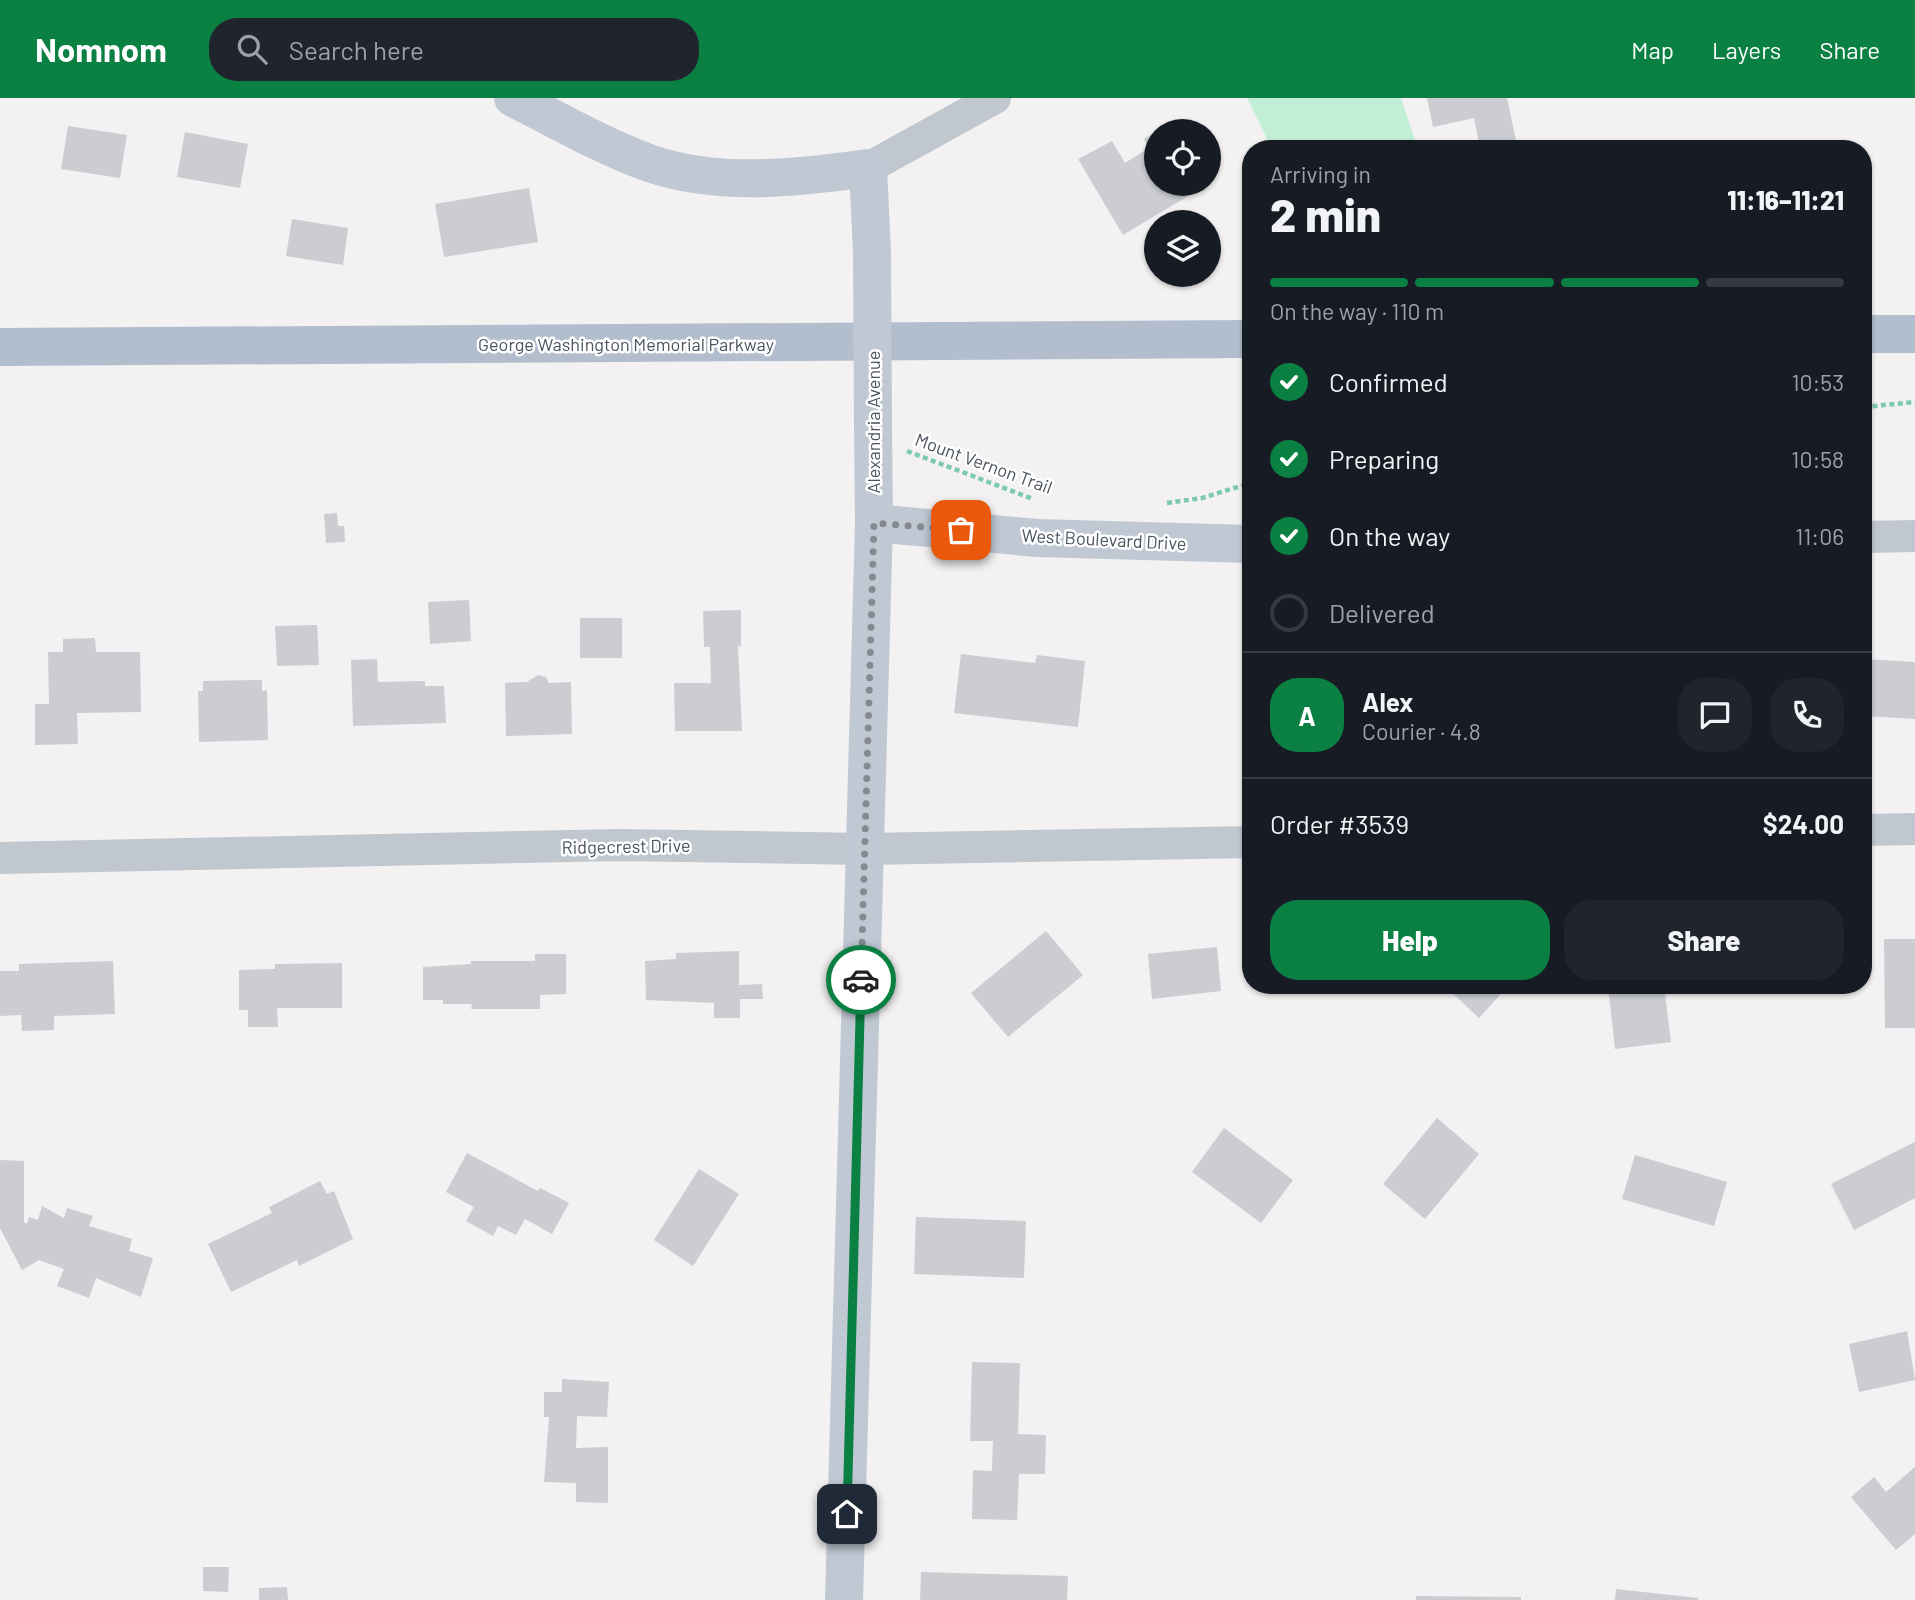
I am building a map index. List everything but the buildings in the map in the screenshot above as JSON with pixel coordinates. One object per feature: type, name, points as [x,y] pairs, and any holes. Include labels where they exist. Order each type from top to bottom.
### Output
[{"type":"main road","points":[[1872,334],[1915,334]]},
{"type":"main road","name":"George Washington Memorial Parkway","points":[[0,347],[1242,339]]},
{"type":"street","points":[[513,98],[623,152],[678,171],[739,177],[806,177],[868,168],[995,98]]},
{"type":"street","name":"Alexandria Avenue","points":[[844,1600],[874,523],[872,252],[868,168]]},
{"type":"street","name":"West Boulevard Drive","points":[[874,523],[1037,538],[1242,544]]},
{"type":"street","points":[[1872,537],[1915,536]]},
{"type":"street","points":[[1872,830],[1915,829]]},
{"type":"street","name":"Ridgecrest Drive","points":[[0,858],[632,845],[865,849],[1242,842]]},
{"type":"path","points":[[1872,406],[1915,402]]},
{"type":"path","name":"Mount Vernon Trail","points":[[873,433],[982,481],[1044,503]]},
{"type":"path","points":[[1154,505],[1202,498],[1242,486]]},
{"type":"green space","points":[[1247,98],[1401,98],[1415,140],[1268,140]]},
{"type":"way so far","points":[[861,980],[874,523],[961,530]]},
{"type":"route","points":[[847,1514],[861,980]]}]
